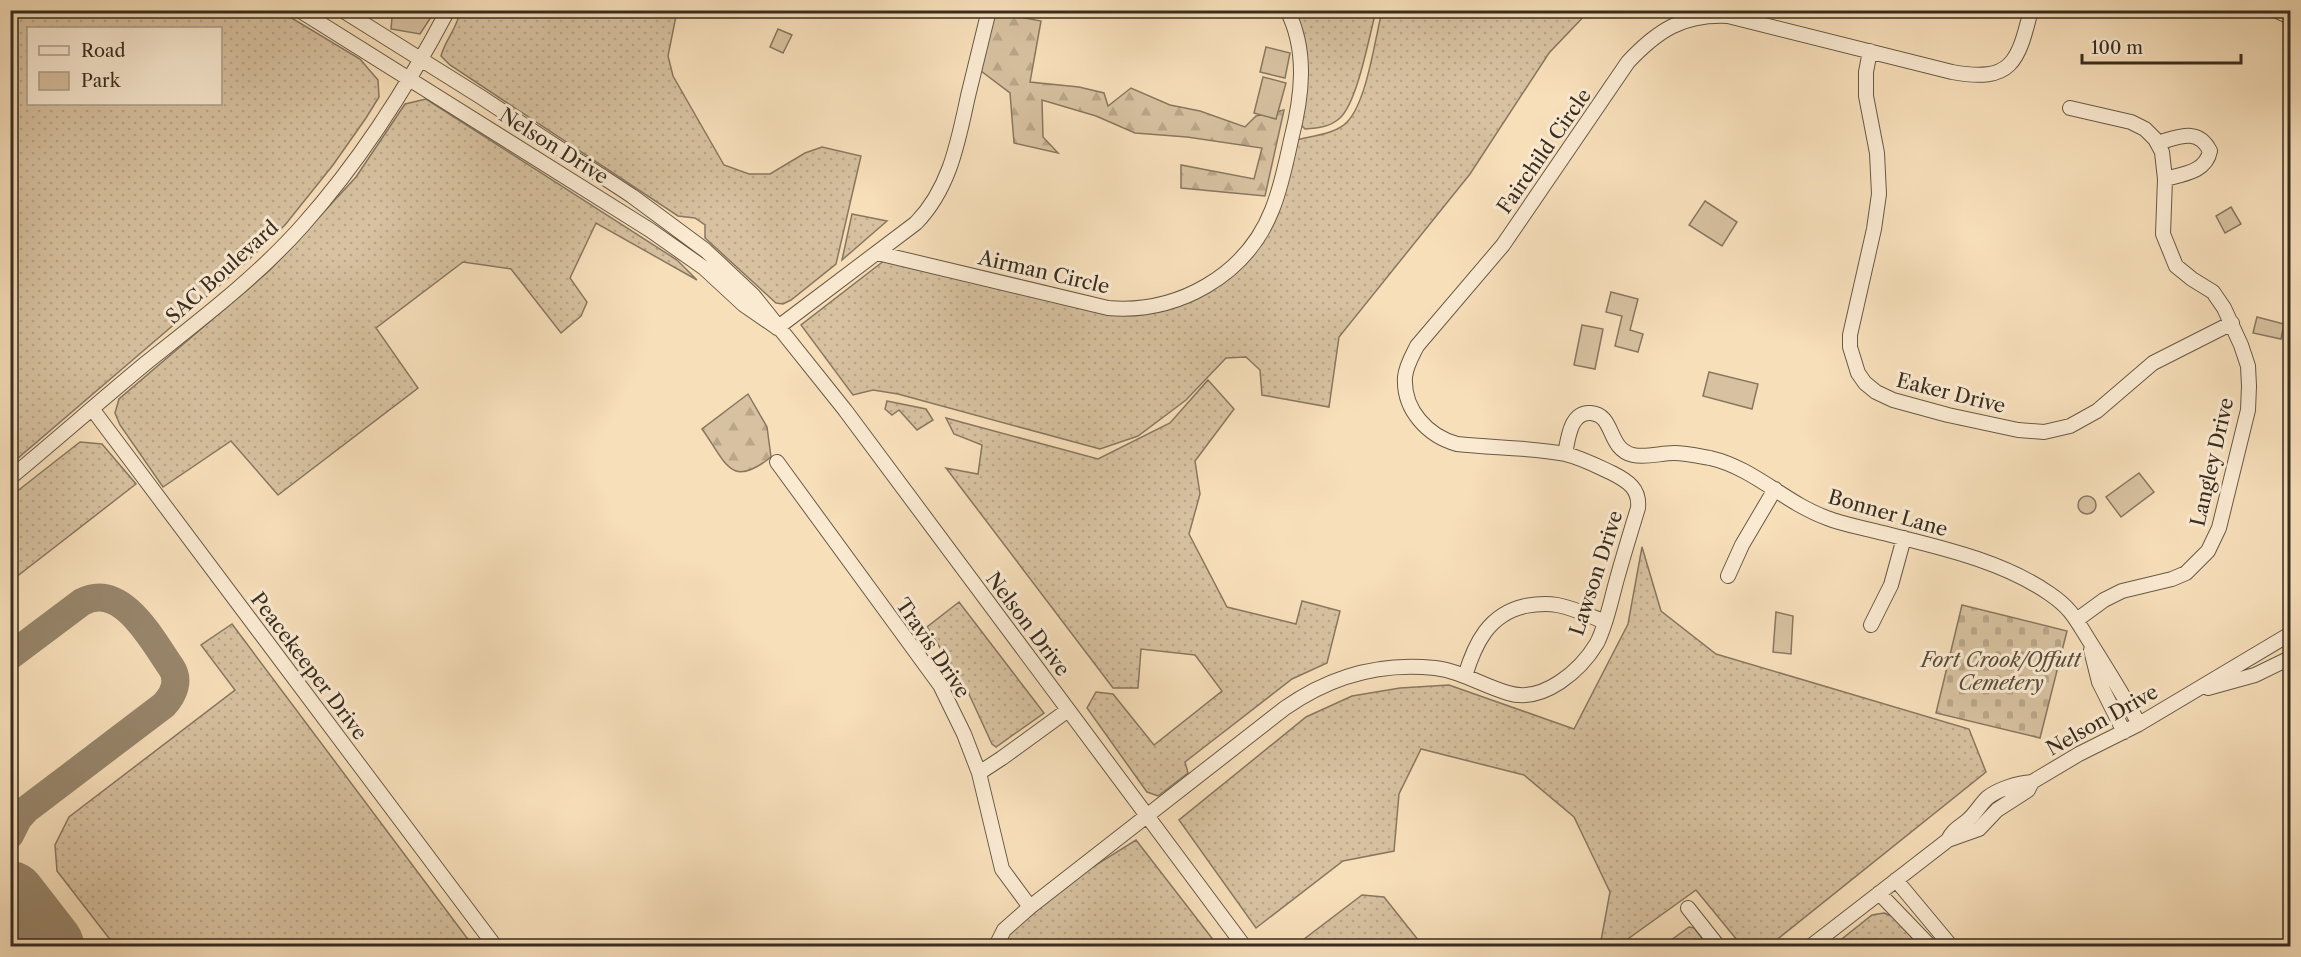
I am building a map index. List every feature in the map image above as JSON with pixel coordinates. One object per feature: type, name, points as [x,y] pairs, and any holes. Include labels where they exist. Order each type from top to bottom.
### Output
[{"type":"street","name":"Nelson Drive","points":[[299,10],[673,245],[704,268],[744,305],[777,328]]},
{"type":"street","name":"Nelson Drive","points":[[342,10],[632,196],[705,250],[753,295],[769,312],[777,328],[845,410],[1146,818],[1244,946]]},
{"type":"street","name":"SAC Boulevard","points":[[10,478],[251,276],[301,227],[354,162],[408,79],[448,10]]},
{"type":"street","points":[[777,328],[877,253],[923,215],[945,183],[989,10]]},
{"type":"street","name":"Airman Circle","points":[[877,253],[1108,308],[1136,309],[1172,303],[1204,289],[1242,257],[1258,236],[1275,202],[1298,106],[1302,76],[1295,31],[1287,10]]},
{"type":"street","name":"Fairchild Circle","points":[[1565,454],[1467,445],[1442,440],[1419,420],[1410,406],[1405,376],[1409,361],[1418,346],[1503,245],[1628,62],[1649,40],[1669,27],[1711,15],[1749,21],[1952,72],[1987,75],[2000,71],[2010,64],[2022,48],[2031,10]]},
{"type":"street","points":[[2275,10],[2290,17]]},
{"type":"street","name":"Eaker Drive","points":[[1870,51],[1866,72],[1866,96],[1877,153],[1879,194],[1874,229],[1850,335],[1850,347],[1858,373],[1876,392],[1893,400],[1948,415],[2018,430],[2044,432],[2070,426],[2097,411],[2153,363],[2232,323]]},
{"type":"street","points":[[2070,108],[2131,122],[2145,129],[2157,143],[2181,136],[2196,135],[2205,141],[2211,151],[2204,166],[2165,179]]},
{"type":"street","name":"Langley Drive","points":[[2078,619],[2104,600],[2122,591],[2172,579],[2186,573],[2208,551],[2219,528],[2248,410],[2248,366],[2232,323],[2213,292],[2176,266],[2163,234],[2165,179],[2162,152],[2157,143]]},
{"type":"street","name":"Peacekeeper Drive","points":[[93,410],[495,946]]},
{"type":"street","name":"Bonner Lane","points":[[1565,454],[1571,425],[1579,416],[1590,412],[1601,416],[1610,426],[1613,440],[1622,450],[1634,455],[1676,453],[1711,459],[1738,468],[1799,505],[1827,518],[1983,561],[2031,583],[2050,594],[2078,619],[2139,724]]},
{"type":"street","name":"Lawson Drive","points":[[1465,676],[1510,694],[1526,694],[1546,689],[1556,685],[1577,670],[1598,641],[1639,498],[1635,488],[1621,478],[1590,462],[1565,454]]},
{"type":"street","name":"Travis Drive","points":[[777,462],[940,685],[964,734],[979,773],[1002,869],[1030,907]]},
{"type":"street","points":[[1728,576],[1742,545],[1774,489]]},
{"type":"street","points":[[1871,626],[1891,585],[1904,538]]},
{"type":"street","points":[[996,946],[1004,930],[1030,907],[1284,708],[1327,682],[1360,672],[1396,667],[1437,669],[1465,676],[1482,634],[1495,620],[1511,610],[1547,603],[1605,622]]},
{"type":"street","name":"Nelson Drive","points":[[1811,946],[1948,840],[1952,831],[1969,819],[1987,798],[2023,783],[2032,782],[2079,754],[2139,724],[2256,653],[2287,637]]},
{"type":"street","name":"Bonner Lane","points":[[2089,639],[2099,682],[2124,732]]},
{"type":"street","name":"Nelson Drive","points":[[2192,692],[2255,675],[2290,658]]},
{"type":"street","points":[[979,773],[1068,710]]},
{"type":"street","points":[[1896,880],[1951,946]]},
{"type":"street","points":[[1879,893],[1930,946]]},
{"type":"street","points":[[1688,908],[1718,946]]},
{"type":"green space","points":[[11,10],[280,11],[360,59],[378,80],[379,97],[333,165],[285,225],[240,268],[11,464]]},
{"type":"green space","points":[[389,11],[435,11],[420,34],[391,29],[392,18]]},
{"type":"green space","points":[[460,11],[677,11],[668,56],[673,76],[724,165],[749,174],[770,174],[805,153],[822,147],[861,156],[836,264],[791,300],[783,304],[776,303],[705,238],[705,225],[695,218],[678,216],[450,65],[441,56],[457,23]]},
{"type":"green space","points":[[1293,11],[1376,11],[1352,98],[1340,118],[1324,127],[1305,129],[1301,125]]},
{"type":"green space","points":[[1382,11],[1589,11],[1549,53],[1470,174],[1339,337],[1329,407],[1262,395],[1260,370],[1246,357],[1226,358],[1186,400],[1138,436],[1100,449],[898,394],[873,390],[853,395],[801,325],[885,260],[1157,311],[1196,299],[1232,275],[1256,248],[1296,140],[1337,129],[1348,121],[1355,111],[1365,84]]},
{"type":"green space","points":[[994,12],[1041,21],[1030,82],[1079,87],[1104,93],[1108,106],[1131,88],[1170,105],[1200,111],[1245,127],[1256,116],[1284,110],[1265,196],[1181,188],[1181,165],[1254,179],[1262,148],[1187,137],[1135,133],[1096,116],[1042,100],[1043,137],[1058,153],[1014,143],[1010,93],[981,71]]},
{"type":"green space","points":[[778,29],[792,35],[783,53],[770,47]]},
{"type":"green space","points":[[1266,47],[1290,53],[1285,78],[1260,72]]},
{"type":"green space","points":[[1263,77],[1286,83],[1276,119],[1254,113]]},
{"type":"green space","points":[[426,99],[677,260],[697,280],[596,223],[570,278],[587,302],[581,316],[561,333],[511,269],[463,262],[376,328],[418,388],[278,495],[231,441],[163,487],[120,425],[115,413],[119,399],[270,270],[356,177],[405,104]]},
{"type":"green space","points":[[1705,201],[1737,222],[1722,246],[1689,225]]},
{"type":"green space","points":[[2231,207],[2241,224],[2225,233],[2216,216]]},
{"type":"green space","points":[[852,214],[887,221],[842,260]]},
{"type":"green space","points":[[1611,292],[1638,299],[1630,330],[1643,334],[1638,352],[1615,346],[1622,316],[1606,312]]},
{"type":"green space","points":[[2257,317],[2284,324],[2281,339],[2253,333]]},
{"type":"green space","points":[[1582,325],[1603,329],[1595,369],[1574,365]]},
{"type":"green space","points":[[1709,372],[1758,384],[1752,409],[1703,396]]},
{"type":"green space","points":[[1208,380],[1234,409],[1195,461],[1200,494],[1189,534],[1227,607],[1296,624],[1302,601],[1340,611],[1327,663],[1292,679],[1185,762],[1188,773],[1158,796],[1147,792],[1087,708],[1096,692],[1113,694],[1154,745],[1222,691],[1195,655],[1141,649],[1138,688],[1113,688],[946,468],[978,474],[982,445],[954,434],[946,418],[1098,459],[1170,423]]},
{"type":"green space","points":[[748,394],[767,427],[771,457],[757,467],[737,471],[730,468],[724,461],[702,429]]},
{"type":"green space","points":[[887,401],[926,409],[933,420],[917,430],[899,410],[892,415],[885,409]]},
{"type":"green space","points":[[80,442],[102,444],[136,484],[11,581],[11,496]]},
{"type":"green space","points":[[2139,473],[2154,492],[2121,517],[2106,497]]},
{"type":"green space","points":[[2083,496],[2091,496],[2096,501],[2094,512],[2083,514],[2078,509],[2078,501]]},
{"type":"green space","points":[[1642,547],[1661,611],[1716,654],[1969,729],[1986,772],[1769,946],[1742,946],[1696,890],[1618,946],[1600,946],[1610,892],[1574,817],[1524,775],[1421,749],[1399,794],[1394,851],[1343,861],[1256,928],[1179,820],[1306,717],[1352,696],[1400,688],[1449,685],[1574,729],[1628,624]]},
{"type":"green space","points":[[959,602],[1044,713],[996,747],[992,744],[968,692],[927,627]]},
{"type":"green space","name":"Fort Crook/Offutt Cemetery","points":[[1962,605],[2067,631],[2040,738],[1936,713]]},
{"type":"green space","points":[[1776,612],[1793,616],[1791,654],[1773,652]]},
{"type":"green space","points":[[232,624],[473,946],[115,946],[57,871],[55,845],[69,817],[235,690],[201,645]]},
{"type":"green space","points":[[1136,840],[1218,946],[1002,946],[1006,935],[1083,873]]},
{"type":"green space","points":[[1362,895],[1384,897],[1423,946],[1295,946]]},
{"type":"green space","points":[[1884,913],[1894,917],[1921,946],[1833,946],[1872,915]]},
{"type":"green space","points":[[1689,927],[1694,928],[1708,946],[1663,946]]},
{"type":"taxiway","points":[[10,656],[82,602],[97,598],[110,600],[123,606],[134,616],[171,667],[175,677],[173,692],[164,705],[27,809],[18,819],[10,835]]},
{"type":"taxiway","points":[[10,890],[20,910]]},
{"type":"runway","points":[[10,897],[48,946]]}]
